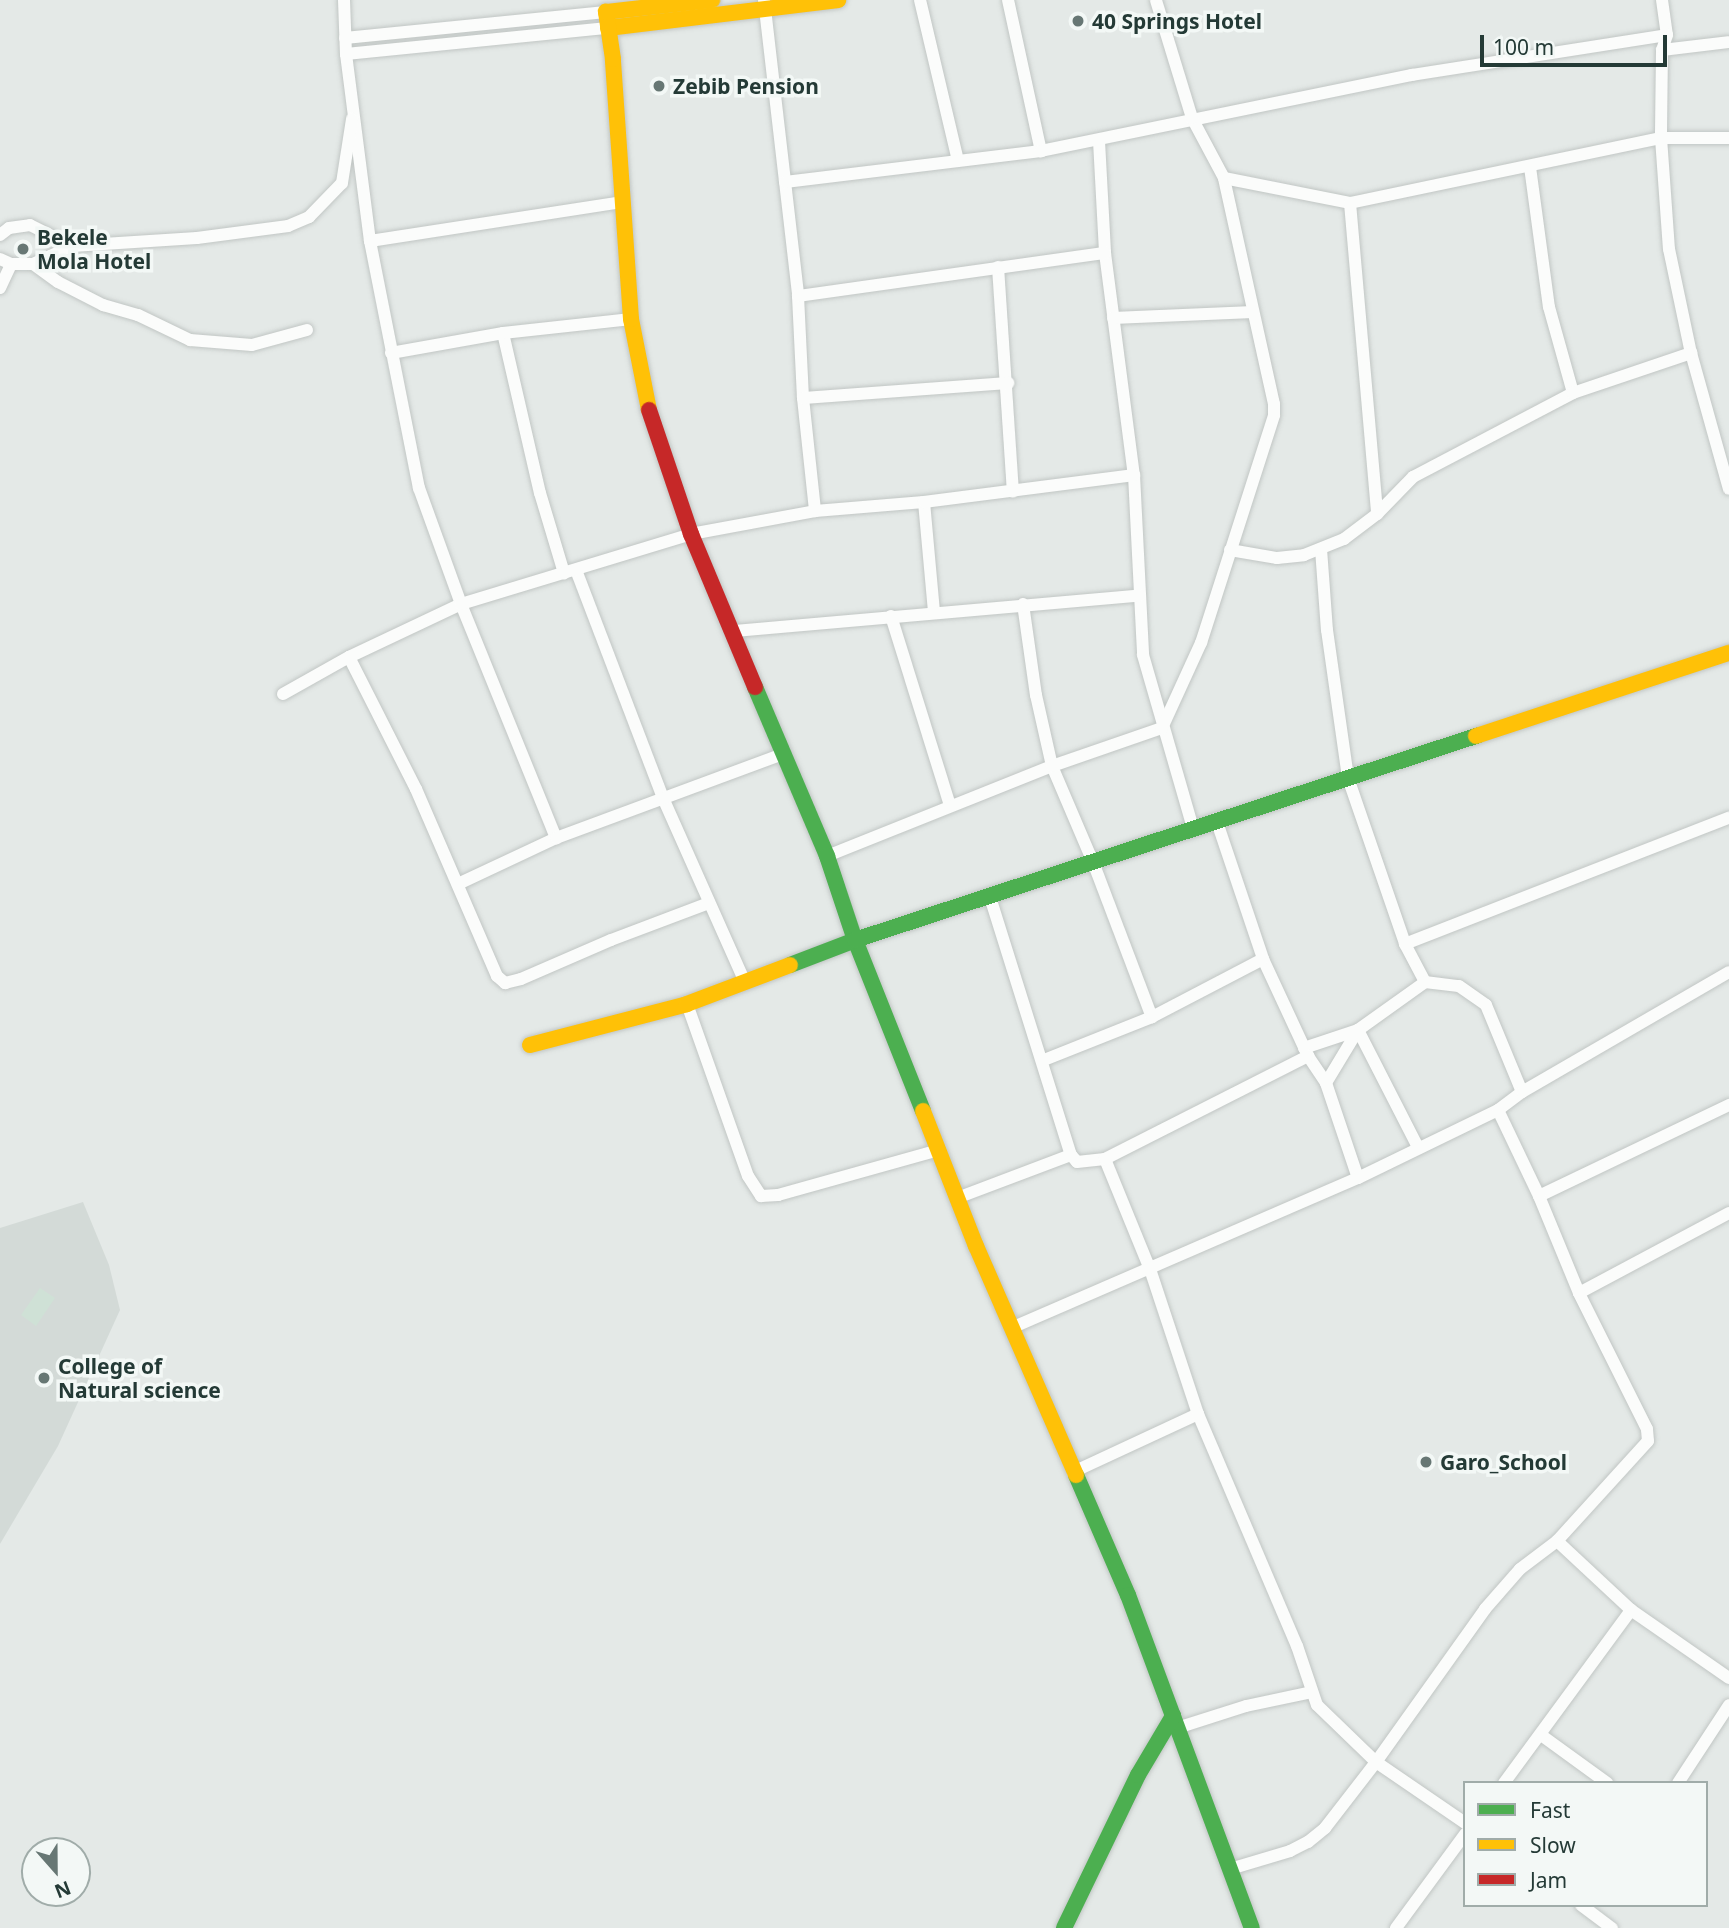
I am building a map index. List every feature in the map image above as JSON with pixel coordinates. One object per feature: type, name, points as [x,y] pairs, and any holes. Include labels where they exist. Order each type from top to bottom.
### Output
[{"type":"street","points":[[344,0],[346,54],[355,102],[370,241],[419,488],[461,604],[556,838]]},
{"type":"street","points":[[345,38],[607,20],[712,0]]},
{"type":"street","points":[[346,54],[607,20],[764,4],[838,0]]},
{"type":"street","points":[[920,0],[958,161]]},
{"type":"street","points":[[1008,0],[1041,151]]},
{"type":"street","points":[[827,856],[1052,765],[1162,728],[1201,643],[1274,415],[1274,404],[1224,178],[1192,118],[1156,0]]},
{"type":"street","points":[[1662,0],[1667,35],[1662,50],[1661,138],[1669,250],[1691,353],[1729,489]]},
{"type":"street","points":[[764,4],[798,296],[803,398],[815,511]]},
{"type":"street","points":[[607,20],[631,318],[650,416],[691,534],[735,631],[783,754],[827,856],[855,940],[957,1198],[1128,1595],[1252,1928]]},
{"type":"street","points":[[785,182],[1041,151],[1412,75],[1667,35]]},
{"type":"street","points":[[1662,50],[1729,42]]},
{"type":"street","points":[[0,288],[5,262],[33,264],[72,246],[197,238],[288,226],[309,217],[342,183],[355,102]]},
{"type":"street","points":[[1224,178],[1350,203],[1661,138],[1729,138]]},
{"type":"street","points":[[1099,141],[1105,253],[1134,475],[1143,655],[1192,828]]},
{"type":"street","points":[[1530,167],[1549,307],[1573,393]]},
{"type":"street","points":[[370,241],[623,202]]},
{"type":"street","points":[[1350,203],[1377,514]]},
{"type":"street","points":[[0,235],[9,228],[30,225],[72,246]]},
{"type":"street","points":[[798,296],[1105,253]]},
{"type":"street","points":[[33,264],[58,282],[103,305],[138,315],[190,340],[252,345],[307,330]]},
{"type":"street","points":[[998,267],[1008,383],[1013,491]]},
{"type":"street","points":[[1113,318],[1253,312]]},
{"type":"street","points":[[391,353],[503,333],[631,318]]},
{"type":"street","points":[[503,333],[540,493],[663,798],[745,982]]},
{"type":"street","points":[[1230,550],[1277,558],[1321,549],[1345,539],[1377,514],[1413,477],[1573,393],[1691,353]]},
{"type":"street","points":[[803,398],[1008,383]]},
{"type":"street","points":[[283,694],[349,657],[461,604],[691,534],[815,511],[924,502],[1134,475]]},
{"type":"street","points":[[924,502],[934,611]]},
{"type":"street","points":[[1321,549],[1327,630],[1348,778],[1405,944],[1425,982]]},
{"type":"street","points":[[735,631],[934,611],[1139,596]]},
{"type":"street","points":[[1023,604],[1036,695],[1052,765],[1093,862],[1152,1017]]},
{"type":"street","points":[[891,616],[950,806]]},
{"type":"street","points":[[530,1045],[687,1004],[855,940],[1729,653]]},
{"type":"street","points":[[349,657],[416,789],[497,976],[505,983],[521,979],[611,940],[709,903]]},
{"type":"street","points":[[458,884],[556,838],[783,754]]},
{"type":"street","points":[[1405,944],[1729,818]]},
{"type":"street","points":[[1216,820],[1263,959],[1306,1052],[1326,1083],[1358,1178]]},
{"type":"street","points":[[990,897],[1044,1060],[1071,1155],[1077,1162],[1105,1158],[1306,1052],[1358,1030],[1425,982],[1459,986],[1486,1005],[1522,1092]]},
{"type":"street","points":[[1044,1060],[1152,1017],[1263,959]]},
{"type":"street","points":[[1011,1328],[1358,1178],[1498,1110],[1522,1092],[1729,972]]},
{"type":"street","points":[[687,1004],[748,1176],[761,1196],[778,1195],[939,1150]]},
{"type":"street","points":[[1326,1083],[1358,1030]]},
{"type":"street","points":[[1358,1030],[1418,1147]]},
{"type":"street","points":[[1539,1196],[1729,1105]]},
{"type":"street","points":[[1230,1870],[1308,1842],[1325,1828],[1376,1762],[1485,1609],[1520,1569],[1557,1541],[1648,1441],[1647,1429],[1578,1293],[1539,1196],[1498,1110]]},
{"type":"street","points":[[957,1198],[1071,1155]]},
{"type":"street","points":[[1105,1158],[1150,1269],[1198,1414],[1297,1646],[1317,1705],[1376,1762],[1463,1822]]},
{"type":"street","points":[[1578,1293],[1729,1213]]},
{"type":"street","points":[[1073,1472],[1198,1414]]},
{"type":"street","points":[[1557,1541],[1631,1610],[1729,1678]]},
{"type":"street","points":[[1506,1781],[1631,1610]]},
{"type":"street","points":[[1065,1928],[1138,1775],[1175,1722],[1312,1692]]},
{"type":"street","points":[[1679,1781],[1729,1705]]},
{"type":"street","points":[[1541,1735],[1604,1781]]},
{"type":"street","points":[[1396,1928],[1463,1837]]},
{"type":"street","points":[[1590,1908],[1612,1928]]},
{"type":"shaded area","name":"College of Natural science","points":[[83,1202],[109,1265],[120,1310],[58,1446],[0,1544],[0,1228]]},
{"type":"green space","points":[[40,1288],[55,1298],[36,1326],[21,1315]]},
{"type":"traffic: fast","points":[[755,687],[827,856],[855,940],[923,1111]]},
{"type":"traffic: fast","points":[[790,965],[855,940],[1476,736]]},
{"type":"traffic: fast","points":[[1076,1475],[1128,1595],[1252,1928]]},
{"type":"traffic: fast","points":[[1064,1928],[1138,1775],[1173,1716]]},
{"type":"traffic: slow","points":[[649,410],[631,319],[613,59],[606,12],[712,0]]},
{"type":"traffic: slow","points":[[608,28],[838,0]]},
{"type":"traffic: slow","points":[[1476,736],[1729,653]]},
{"type":"traffic: slow","points":[[530,1045],[687,1004],[790,965]]},
{"type":"traffic: slow","points":[[923,1111],[976,1246],[1076,1475]]},
{"type":"traffic: jam","points":[[649,410],[691,534],[755,687]]},
{"type":"place","name":"40 Springs Hotel","points":[[1078,21]]},
{"type":"place","name":"Zebib Pension","points":[[659,86]]},
{"type":"place","name":"Bekele Mola Hotel","points":[[23,249]]},
{"type":"place","name":"College of Natural science","points":[[44,1378]]},
{"type":"place","name":"Garo_School","points":[[1426,1462]]}]
